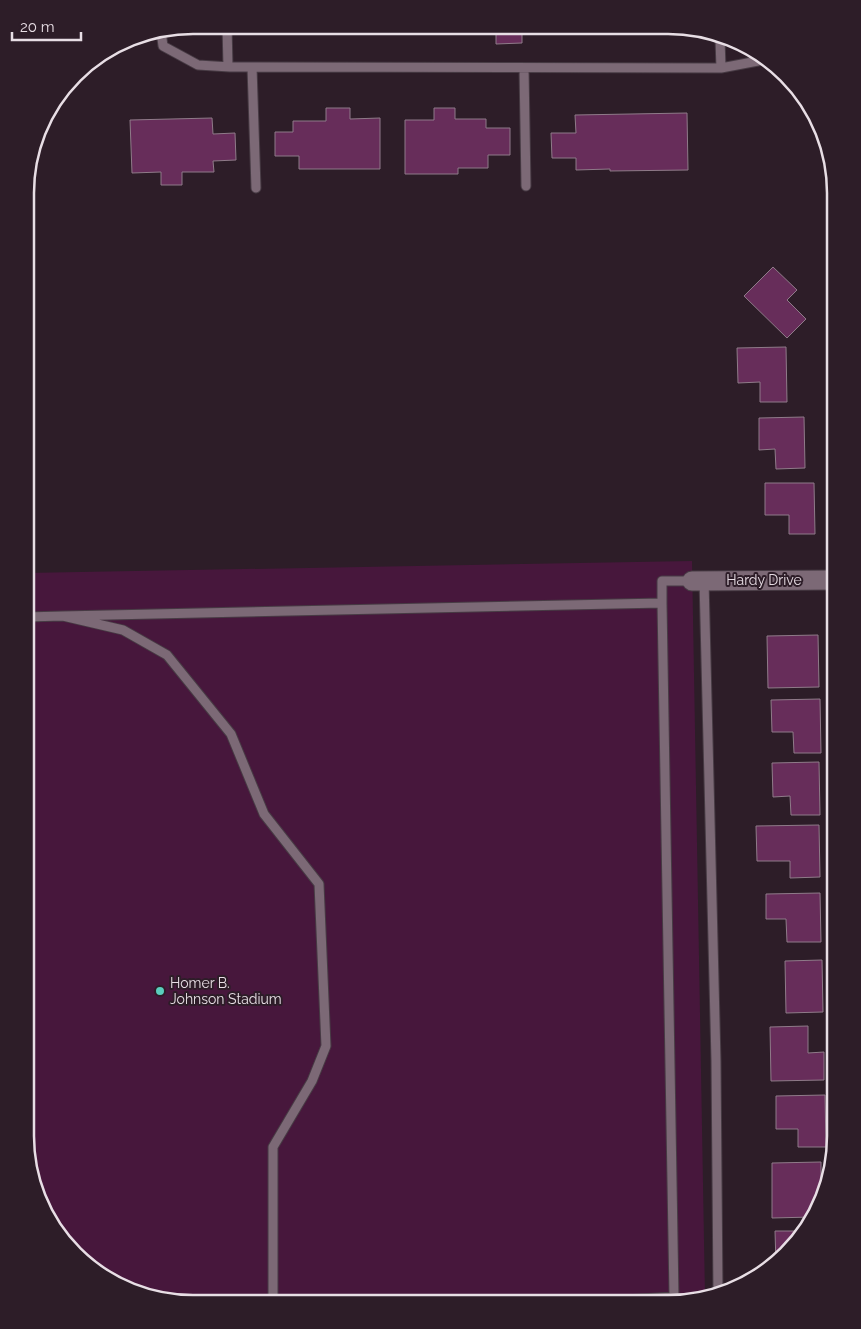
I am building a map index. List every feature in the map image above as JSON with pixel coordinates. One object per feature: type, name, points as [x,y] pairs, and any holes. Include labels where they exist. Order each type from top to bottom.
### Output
[{"type":"street","name":"Hardy Drive","points":[[698,580],[827,580]]},
{"type":"lane","points":[[227,34],[228,67]]},
{"type":"lane","points":[[162,37],[163,46],[198,64],[228,67],[721,68],[757,61]]},
{"type":"lane","points":[[720,43],[721,68]]},
{"type":"lane","points":[[252,67],[256,188]]},
{"type":"lane","points":[[524,68],[526,186]]},
{"type":"lane","points":[[674,1295],[662,581],[698,580],[716,1042],[718,1287]]},
{"type":"lane","points":[[34,617],[662,603]]},
{"type":"lane","points":[[62,616],[123,630],[167,655],[231,734],[264,814],[319,884],[326,1046],[312,1081],[273,1147],[273,1295]]},
{"type":"shaded area","points":[[692,561],[705,1291],[679,1295],[172,1294],[151,1290],[113,1274],[80,1249],[55,1216],[46,1197],[37,1168],[34,1147],[34,573]]},
{"type":"building","points":[[496,34],[522,34],[522,43],[496,44]]},
{"type":"building","points":[[326,108],[350,108],[350,119],[380,118],[380,169],[299,169],[299,156],[275,156],[275,132],[293,132],[293,121],[326,121]]},
{"type":"building","points":[[434,108],[455,108],[455,119],[486,119],[486,128],[510,128],[510,155],[488,155],[488,168],[458,168],[458,174],[405,174],[405,120],[434,120]]},
{"type":"building","points":[[687,113],[688,170],[576,170],[576,158],[552,158],[551,133],[576,133],[575,115]]},
{"type":"building","points":[[212,118],[213,134],[235,133],[236,160],[213,161],[214,172],[182,172],[182,185],[161,185],[161,172],[132,173],[130,120]]},
{"type":"building","points":[[773,267],[797,290],[787,300],[806,319],[787,338],[744,296]]},
{"type":"building","points":[[786,347],[787,402],[760,402],[760,382],[738,383],[737,348]]},
{"type":"building","points":[[804,417],[805,468],[776,469],[775,449],[759,450],[759,418]]},
{"type":"building","points":[[765,483],[814,483],[815,534],[789,534],[789,515],[765,515]]},
{"type":"building","points":[[818,635],[819,687],[768,688],[767,636]]},
{"type":"building","points":[[820,699],[821,753],[794,753],[793,732],[772,732],[771,700]]},
{"type":"building","points":[[819,762],[820,815],[791,815],[790,796],[773,797],[772,763]]},
{"type":"building","points":[[819,825],[820,877],[790,878],[790,861],[757,861],[756,826]]},
{"type":"building","points":[[820,893],[821,942],[787,942],[786,919],[766,919],[766,894]]},
{"type":"building","points":[[822,960],[823,1012],[786,1013],[785,961]]},
{"type":"building","points":[[808,1026],[808,1053],[824,1052],[824,1080],[771,1081],[770,1027]]},
{"type":"building","points":[[825,1095],[826,1147],[798,1147],[798,1129],[776,1129],[776,1096]]},
{"type":"building","points":[[821,1162],[819,1188],[805,1217],[772,1218],[772,1163]]},
{"type":"building","points":[[775,1231],[796,1231],[788,1241],[776,1253]]},
{"type":"place","name":"Homer B. Johnson Stadium","points":[[160,991]]}]
